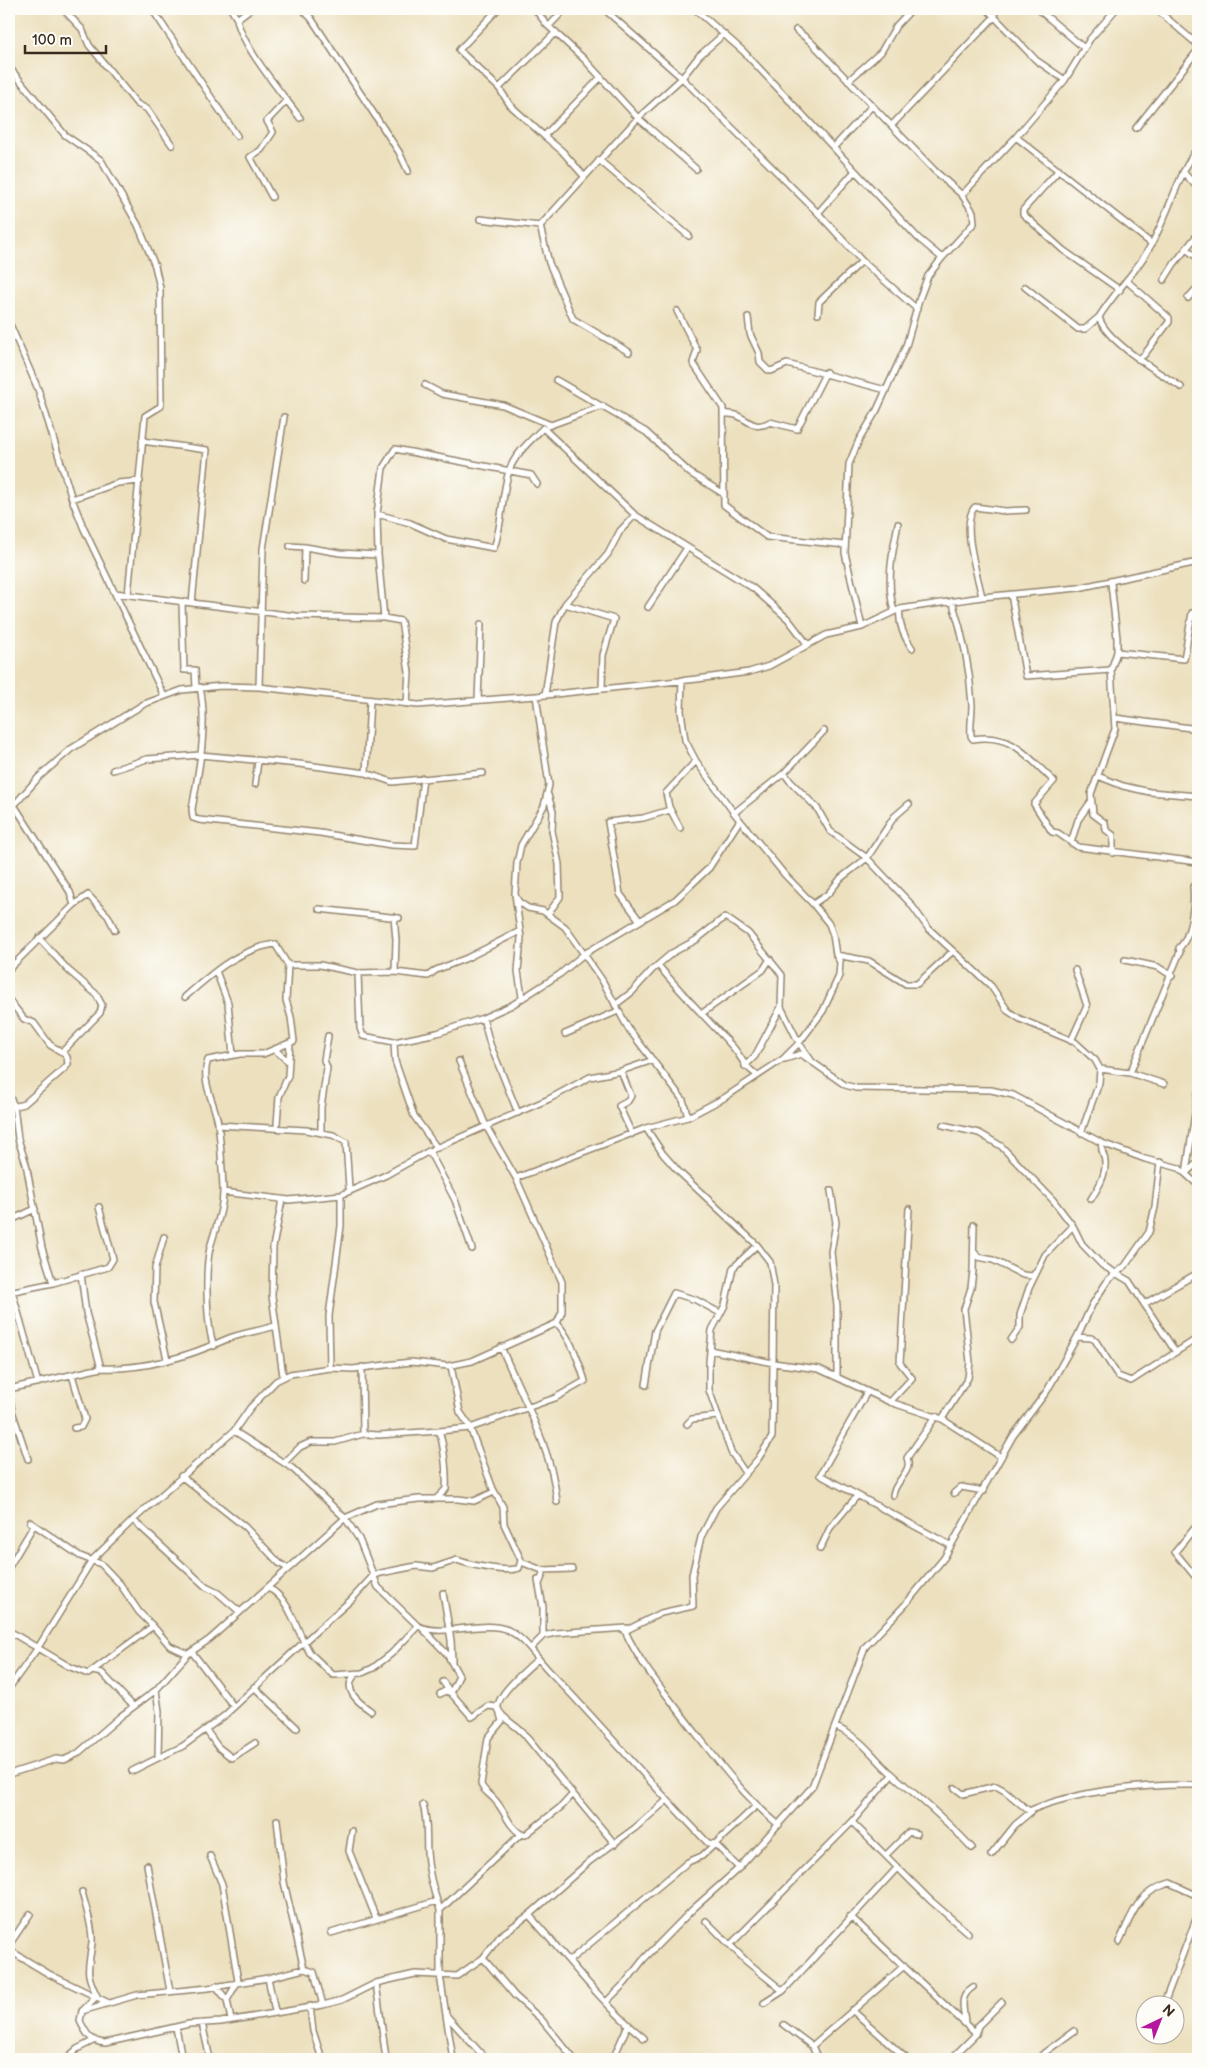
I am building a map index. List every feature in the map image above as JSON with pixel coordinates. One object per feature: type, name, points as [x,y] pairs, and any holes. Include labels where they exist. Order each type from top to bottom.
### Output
[{"type":"street","points":[[62,9],[82,29],[89,45],[137,104],[148,109],[172,145]]},
{"type":"street","points":[[152,9],[237,136]]},
{"type":"street","points":[[231,9],[237,19],[239,28],[300,118]]},
{"type":"street","points":[[237,19],[250,9]]},
{"type":"street","points":[[302,9],[311,18],[399,152],[408,171]]},
{"type":"street","points":[[498,9],[459,50],[499,88],[510,105],[562,151],[584,176]]},
{"type":"street","points":[[535,9],[638,118],[696,169]]},
{"type":"street","points":[[550,26],[565,9]]},
{"type":"street","points":[[604,9],[682,78],[818,213],[862,261],[917,309]]},
{"type":"street","points":[[694,9],[724,34],[834,147],[918,238],[942,258]]},
{"type":"street","points":[[987,9],[1036,60],[1065,80]]},
{"type":"street","points":[[1038,9],[1084,48]]},
{"type":"street","points":[[962,195],[1016,137],[1065,80],[1084,48],[1116,9]]},
{"type":"street","points":[[1156,9],[1198,45]]},
{"type":"street","points":[[848,81],[881,52],[896,26],[909,10]]},
{"type":"street","points":[[892,124],[995,16]]},
{"type":"street","points":[[796,30],[810,41],[872,106],[892,124],[935,171],[962,195],[974,212],[974,223],[942,258],[924,286],[906,346],[849,464],[845,545],[862,627]]},
{"type":"street","points":[[499,88],[556,32]]},
{"type":"street","points":[[540,226],[638,118],[682,78],[699,56],[724,34]]},
{"type":"street","points":[[1136,128],[1198,50]]},
{"type":"street","points":[[9,67],[65,135],[101,160],[138,225],[155,266],[160,288],[161,406],[145,416],[128,595]]},
{"type":"street","points":[[544,136],[601,78]]},
{"type":"street","points":[[272,197],[250,156],[261,150],[273,132],[267,121],[287,100]]},
{"type":"street","points":[[834,147],[872,106]]},
{"type":"street","points":[[1016,137],[1152,244]]},
{"type":"street","points":[[1025,287],[1078,329],[1085,329],[1099,317],[1128,282],[1152,244],[1183,172],[1198,147]]},
{"type":"street","points":[[599,160],[689,236]]},
{"type":"street","points":[[1059,170],[1023,210],[1023,214],[1063,250],[1120,290]]},
{"type":"street","points":[[818,213],[855,171]]},
{"type":"street","points":[[1183,172],[1198,188]]},
{"type":"street","points":[[480,219],[540,226]]},
{"type":"street","points":[[540,226],[549,263],[573,319],[629,352]]},
{"type":"street","points":[[1164,280],[1198,234]]},
{"type":"street","points":[[1186,249],[1198,258]]},
{"type":"street","points":[[818,314],[819,302],[862,261]]},
{"type":"street","points":[[1128,282],[1169,318],[1169,322],[1144,355],[1138,359]]},
{"type":"street","points":[[1188,298],[1198,287]]},
{"type":"street","points":[[676,311],[697,350],[693,363],[723,408],[724,505],[767,537],[845,545]]},
{"type":"street","points":[[748,317],[750,334],[764,367],[771,370],[787,364],[826,372],[886,390]]},
{"type":"street","points":[[1099,317],[1101,325],[1138,359],[1181,387]]},
{"type":"street","points":[[9,322],[38,389],[72,499],[164,696]]},
{"type":"street","points":[[723,413],[736,415],[752,426],[764,426],[770,422],[798,430],[826,372]]},
{"type":"street","points":[[556,380],[646,432],[690,473],[724,494]]},
{"type":"street","points":[[424,385],[442,394],[504,405],[551,425]]},
{"type":"street","points":[[377,514],[410,523],[446,539],[494,548],[499,532],[509,470],[523,449],[543,428],[603,406]]},
{"type":"street","points":[[259,687],[262,645],[260,611],[264,539],[284,417]]},
{"type":"street","points":[[543,428],[635,515],[753,588],[788,618],[808,645]]},
{"type":"street","points":[[142,441],[207,450],[192,603]]},
{"type":"street","points":[[384,618],[378,555],[377,514],[383,468],[395,449],[531,475],[537,484]]},
{"type":"street","points":[[72,499],[118,483],[140,481]]},
{"type":"street","points":[[982,597],[970,535],[969,522],[971,511],[975,507],[981,506],[1005,511],[1026,510]]},
{"type":"street","points":[[545,695],[556,622],[565,604],[608,554],[620,530],[635,515]]},
{"type":"street","points":[[894,611],[890,597],[889,571],[898,524]]},
{"type":"street","points":[[290,546],[305,546],[340,553],[378,555]]},
{"type":"street","points":[[304,580],[305,546]]},
{"type":"street","points":[[648,607],[686,548]]},
{"type":"street","points":[[9,811],[39,777],[70,749],[144,704],[164,696],[198,688],[259,687],[408,704],[536,696],[749,672],[769,666],[826,635],[862,627],[900,609],[952,600],[1111,583],[1198,562]]},
{"type":"street","points":[[1071,843],[1078,820],[1090,803],[1115,729],[1111,670],[1117,652],[1116,618],[1111,583]]},
{"type":"street","points":[[115,593],[296,616],[384,618],[401,621],[409,672],[408,704]]},
{"type":"street","points":[[1011,594],[1026,676],[1111,670]]},
{"type":"street","points":[[952,600],[962,634],[967,662],[972,706],[971,736],[973,739],[994,738],[1024,750],[1054,780],[1034,804],[1052,832],[1058,833],[1078,847],[1198,862]]},
{"type":"street","points":[[182,602],[184,670],[195,670],[203,705],[193,818],[320,833],[391,845],[415,846],[423,778]]},
{"type":"street","points":[[565,604],[614,619],[603,655],[602,689]]},
{"type":"street","points":[[900,609],[899,617],[905,638],[912,648]]},
{"type":"street","points":[[1117,652],[1184,659],[1192,613]]},
{"type":"street","points":[[478,700],[481,624]]},
{"type":"street","points":[[516,1178],[646,1128],[688,1117],[724,1098],[783,1059],[799,1044],[823,1011],[839,976],[840,962],[836,955],[829,924],[814,904],[784,875],[734,813],[696,761],[685,740],[681,711],[682,680]]},
{"type":"street","points":[[522,997],[518,972],[521,938],[518,932],[515,894],[517,863],[521,846],[544,806],[548,794],[549,776],[536,696]]},
{"type":"street","points":[[366,772],[370,700]]},
{"type":"street","points":[[1115,718],[1198,729]]},
{"type":"street","points":[[734,813],[784,773],[824,731]]},
{"type":"street","points":[[113,770],[147,758],[200,755],[366,772],[392,782],[483,773]]},
{"type":"street","points":[[255,784],[258,761]]},
{"type":"street","points":[[680,828],[666,798],[668,788],[696,761]]},
{"type":"street","points":[[784,773],[818,808],[830,831],[867,858],[910,903],[928,928],[992,986],[1008,1010],[1020,1019],[1071,1041],[1095,1060],[1100,1069],[1099,1083],[1082,1133]]},
{"type":"street","points":[[1098,776],[1123,786],[1150,792],[1198,796]]},
{"type":"street","points":[[548,794],[553,812],[552,831],[559,864],[560,897],[548,914]]},
{"type":"street","points":[[1090,803],[1093,814],[1105,823],[1106,830],[1113,835],[1114,853]]},
{"type":"street","points":[[814,904],[828,894],[841,878],[867,858],[894,817],[909,804]]},
{"type":"street","points":[[14,805],[70,892],[74,905]]},
{"type":"street","points":[[640,921],[620,894],[608,822],[643,818],[670,810]]},
{"type":"street","points":[[358,973],[362,1035],[394,1042],[438,1033],[483,1018],[512,1005],[560,974],[584,954],[675,900],[710,868],[740,820]]},
{"type":"street","points":[[1130,1073],[1149,1024],[1172,976],[1192,913],[1195,899],[1193,887]]},
{"type":"street","points":[[515,894],[523,905],[548,914],[565,927],[602,980],[618,1011],[683,1100],[688,1117]]},
{"type":"street","points":[[9,969],[74,905],[88,895],[108,916],[115,930]]},
{"type":"street","points":[[319,909],[397,918],[395,972]]},
{"type":"street","points":[[615,1005],[632,992],[658,965],[725,917],[748,933],[782,975],[781,1007],[755,1056],[745,1066]]},
{"type":"street","points":[[288,965],[320,965],[358,973],[395,972],[428,976],[440,968],[467,958],[518,932]]},
{"type":"street","points":[[40,938],[68,970],[96,994],[102,1004],[100,1013],[62,1052]]},
{"type":"street","points":[[185,997],[216,970],[242,954],[260,946],[275,944],[288,965],[286,1000],[291,1017],[294,1041],[263,1054],[210,1058],[206,1066],[209,1095],[218,1126],[223,1192],[210,1251],[206,1293],[214,1346]]},
{"type":"street","points":[[836,955],[869,961],[906,984],[917,984],[953,951]]},
{"type":"street","points":[[701,1014],[763,970],[770,959]]},
{"type":"street","points":[[1126,960],[1158,967],[1172,976]]},
{"type":"street","points":[[658,965],[733,1047],[745,1066],[757,1075]]},
{"type":"street","points":[[216,970],[228,1003],[233,1055]]},
{"type":"street","points":[[1071,1041],[1087,1006],[1075,970]]},
{"type":"street","points":[[9,1000],[24,1019],[34,1023],[50,1045],[67,1057],[68,1064],[24,1104],[12,1107]]},
{"type":"street","points":[[781,1007],[799,1044],[813,1062]]},
{"type":"street","points":[[564,1034],[618,1011]]},
{"type":"street","points":[[483,1018],[490,1044],[518,1112]]},
{"type":"street","points":[[322,1133],[321,1107],[327,1068],[324,1060],[328,1036]]},
{"type":"street","points":[[394,1042],[395,1061],[414,1116],[437,1148]]},
{"type":"street","points":[[277,1124],[279,1097],[288,1076],[290,1043]]},
{"type":"street","points":[[275,1050],[288,1061]]},
{"type":"street","points":[[783,1059],[801,1054],[845,1085],[856,1088],[991,1090],[1013,1095],[1102,1143],[1144,1159],[1179,1168],[1198,1184]]},
{"type":"street","points":[[223,1192],[282,1200],[341,1195],[386,1176],[429,1150],[549,1099],[590,1077],[621,1072],[653,1060]]},
{"type":"street","points":[[9,1688],[37,1648],[92,1560],[181,1476],[234,1431],[250,1408],[276,1380],[283,1376],[330,1368],[411,1362],[452,1366],[472,1361],[557,1323],[562,1312],[562,1282],[516,1178],[486,1126],[459,1061]]},
{"type":"street","points":[[1100,1069],[1130,1073],[1164,1084]]},
{"type":"street","points":[[621,1072],[631,1096],[628,1101],[619,1106],[632,1134]]},
{"type":"street","points":[[1186,1174],[1198,1093]]},
{"type":"street","points":[[9,1095],[18,1139],[26,1164],[26,1175],[35,1209],[42,1248],[53,1283]]},
{"type":"street","points":[[943,1125],[979,1133],[1002,1146],[1053,1200],[1072,1226],[1082,1244],[1102,1265],[1129,1281],[1175,1351]]},
{"type":"street","points":[[218,1126],[252,1129],[291,1128],[341,1138],[346,1142],[349,1188]]},
{"type":"street","points":[[531,1648],[543,1636],[574,1630],[627,1628],[661,1612],[693,1606],[692,1575],[701,1537],[716,1508],[746,1474],[772,1437],[774,1285],[770,1262],[757,1245],[678,1172],[663,1154],[646,1128]]},
{"type":"street","points":[[1091,1199],[1102,1181],[1106,1164],[1101,1148],[1102,1143]]},
{"type":"street","points":[[429,1150],[455,1200],[472,1249]]},
{"type":"street","points":[[606,2002],[625,1983],[642,1960],[693,1909],[740,1868],[812,1787],[865,1647],[904,1606],[944,1558],[950,1545],[984,1491],[1013,1436],[1047,1391],[1092,1305],[1108,1280],[1117,1275],[1149,1232],[1155,1207],[1160,1162]]},
{"type":"street","points":[[1186,1174],[1198,1162]]},
{"type":"street","points":[[831,1191],[836,1223],[831,1252],[838,1306],[837,1377]]},
{"type":"street","points":[[330,1368],[329,1316],[340,1226],[341,1195]]},
{"type":"street","points":[[282,1200],[273,1247],[275,1326],[283,1376]]},
{"type":"street","points":[[38,1383],[10,1292],[53,1283],[108,1267],[114,1259],[99,1207]]},
{"type":"street","points":[[9,1221],[35,1209]]},
{"type":"street","points":[[890,1402],[912,1378],[900,1362],[909,1209]]},
{"type":"street","points":[[942,1418],[968,1378],[970,1362],[964,1309],[971,1288],[975,1253],[974,1225]]},
{"type":"street","points":[[1011,1340],[1020,1327],[1020,1315],[1033,1276],[1044,1255],[1072,1226]]},
{"type":"street","points":[[164,1237],[155,1268],[154,1302],[167,1359]]},
{"type":"street","points":[[746,1474],[731,1452],[709,1390],[710,1350],[712,1330],[724,1305],[733,1268],[757,1245]]},
{"type":"street","points":[[975,1253],[978,1257],[993,1260],[1023,1275],[1033,1276]]},
{"type":"street","points":[[1144,1304],[1198,1273]]},
{"type":"street","points":[[81,1274],[86,1313],[101,1368]]},
{"type":"street","points":[[646,1385],[654,1331],[674,1293],[696,1300],[720,1313]]},
{"type":"street","points":[[284,1463],[300,1447],[311,1442],[335,1442],[363,1434],[379,1435],[470,1428],[555,1398],[586,1381],[576,1351],[557,1323]]},
{"type":"street","points":[[9,1388],[101,1368],[130,1369],[195,1354],[227,1339],[275,1326]]},
{"type":"street","points":[[1077,1336],[1095,1340],[1118,1376],[1131,1381],[1198,1338]]},
{"type":"street","points":[[501,1347],[529,1406],[553,1475],[557,1502]]},
{"type":"street","points":[[710,1350],[774,1363],[818,1369],[890,1402],[942,1418],[1001,1457]]},
{"type":"street","points":[[132,1771],[183,1746],[206,1730],[234,1707],[351,1600],[373,1576],[416,1566],[433,1568],[457,1560],[468,1564],[514,1570],[520,1568],[521,1562],[504,1524],[503,1506],[494,1492],[470,1428],[460,1412],[452,1366]]},
{"type":"street","points":[[362,1367],[363,1434]]},
{"type":"street","points":[[72,1375],[85,1419],[80,1427],[74,1428]]},
{"type":"street","points":[[867,1392],[820,1476],[950,1545]]},
{"type":"street","points":[[9,1394],[12,1411],[28,1459]]},
{"type":"street","points":[[687,1424],[692,1419],[718,1416]]},
{"type":"street","points":[[893,1495],[894,1488],[909,1470],[908,1458],[936,1416]]},
{"type":"street","points":[[234,1431],[284,1463],[345,1518],[359,1539],[378,1586],[388,1598],[421,1627],[452,1662],[459,1676],[451,1693]]},
{"type":"street","points":[[436,1499],[446,1489],[447,1478],[440,1431]]},
{"type":"street","points":[[181,1476],[245,1527],[279,1563],[287,1568]]},
{"type":"street","points":[[954,1493],[961,1487],[984,1491]]},
{"type":"street","points":[[9,1774],[56,1759],[64,1760],[77,1754],[132,1706],[156,1690],[190,1653],[268,1588],[287,1568],[345,1518],[377,1504],[436,1499],[474,1501],[494,1492]]},
{"type":"street","points":[[820,1550],[830,1528],[857,1496]]},
{"type":"street","points":[[133,1520],[206,1588],[218,1593],[240,1612]]},
{"type":"street","points":[[9,1567],[32,1524],[80,1556],[100,1564],[116,1578],[139,1612],[170,1646],[190,1653],[234,1707]]},
{"type":"street","points":[[1198,1524],[1175,1552],[1198,1580]]},
{"type":"street","points":[[521,1562],[542,1570],[572,1569]]},
{"type":"street","points":[[542,1570],[543,1574],[539,1582],[543,1607],[543,1636]]},
{"type":"street","points":[[268,1588],[274,1591],[282,1601],[310,1653],[333,1675],[356,1674],[373,1668],[421,1627],[448,1629],[494,1627],[506,1629],[525,1641],[538,1659],[569,1690],[666,1800],[708,1843],[715,1844],[740,1868]]},
{"type":"street","points":[[443,1594],[451,1640],[452,1662]]},
{"type":"street","points":[[92,1672],[153,1626]]},
{"type":"street","points":[[627,1628],[625,1631],[636,1654],[756,1806],[779,1825]]},
{"type":"street","points":[[9,1631],[77,1670],[88,1674],[92,1672],[102,1673],[132,1706]]},
{"type":"street","points":[[521,1834],[510,1825],[499,1806],[482,1789],[481,1784],[488,1738],[502,1721],[497,1707],[499,1698],[538,1659]]},
{"type":"street","points":[[356,1674],[351,1681],[350,1688],[355,1700],[371,1711]]},
{"type":"street","points":[[443,1682],[472,1717],[488,1706],[497,1707]]},
{"type":"street","points":[[254,1687],[297,1728]]},
{"type":"street","points":[[156,1690],[159,1711],[158,1758]]},
{"type":"street","points":[[440,1694],[445,1691],[451,1693]]},
{"type":"street","points":[[500,1714],[522,1732],[615,1844]]},
{"type":"street","points":[[836,1727],[856,1736],[892,1774],[920,1797],[972,1848]]},
{"type":"street","points":[[206,1730],[218,1747],[232,1758],[255,1743]]},
{"type":"street","points":[[732,1944],[852,1822],[892,1774]]},
{"type":"street","points":[[955,1788],[964,1794],[996,1786],[1006,1791],[1029,1811],[1050,1802],[1152,1784],[1198,1784]]},
{"type":"street","points":[[440,1910],[521,1834],[525,1834],[554,1813],[573,1794]]},
{"type":"street","points":[[97,1996],[82,2011],[80,2021],[93,2040],[105,2043],[189,2024],[231,2020],[275,2011],[323,2005],[342,2000],[376,1983],[414,1974],[457,1976],[483,1958],[501,1935],[529,1915],[666,1800]]},
{"type":"street","points":[[424,1805],[428,1819],[426,1835],[429,1870],[440,1910],[440,1975],[453,2059]]},
{"type":"street","points":[[570,1960],[688,1862],[702,1856],[756,1806]]},
{"type":"street","points":[[991,1855],[1015,1825],[1033,1809]]},
{"type":"street","points":[[277,1820],[284,1882],[304,1969]]},
{"type":"street","points":[[852,1822],[930,1900],[968,1933]]},
{"type":"street","points":[[352,1830],[349,1851],[376,1918]]},
{"type":"street","points":[[886,1855],[908,1832],[917,1834]]},
{"type":"street","points":[[606,1834],[606,1850]]},
{"type":"street","points":[[210,1856],[222,1884],[238,1982],[227,2000]]},
{"type":"street","points":[[147,1865],[170,1991]]},
{"type":"street","points":[[764,2003],[783,1991],[850,1916],[898,1867]]},
{"type":"street","points":[[1119,1942],[1137,1904],[1154,1888],[1170,1883],[1198,1896]]},
{"type":"street","points":[[82,1892],[92,1942],[88,1958],[88,1979],[97,1996],[103,2001],[110,2003]]},
{"type":"street","points":[[331,1933],[437,1900]]},
{"type":"street","points":[[9,1945],[30,1914]]},
{"type":"street","points":[[1167,1996],[1198,1914]]},
{"type":"street","points":[[529,1915],[606,2002],[628,2025],[644,2038]]},
{"type":"street","points":[[850,1916],[976,2034]]},
{"type":"street","points":[[706,1921],[732,1944],[746,1961],[783,1991]]},
{"type":"street","points":[[9,1950],[49,1974],[88,1994],[97,1996]]},
{"type":"street","points":[[483,1958],[515,1996],[541,2019],[574,2059]]},
{"type":"street","points":[[812,2046],[904,1966]]},
{"type":"street","points":[[82,2011],[137,1995],[268,1978],[304,1969],[314,1972],[323,2005]]},
{"type":"street","points":[[268,1978],[275,2011]]},
{"type":"street","points":[[376,1983],[376,1995],[382,2012],[386,2059]]},
{"type":"street","points":[[216,1986],[227,2000],[231,2020]]},
{"type":"street","points":[[965,2024],[962,2001],[966,1991],[972,1987]]},
{"type":"street","points":[[951,2059],[976,2034],[978,2026],[1002,2002]]},
{"type":"street","points":[[310,2006],[313,2031],[322,2059]]},
{"type":"street","points":[[852,2010],[907,2059]]},
{"type":"street","points":[[446,2015],[486,2059]]},
{"type":"street","points":[[202,2024],[210,2059]]},
{"type":"street","points":[[613,2059],[628,2025]]},
{"type":"street","points":[[784,2025],[812,2046],[818,2059]]},
{"type":"street","points":[[176,2028],[182,2058],[180,2059]]},
{"type":"street","points":[[1038,2059],[1074,2031]]},
{"type":"street","points":[[66,2059],[93,2040]]}]
